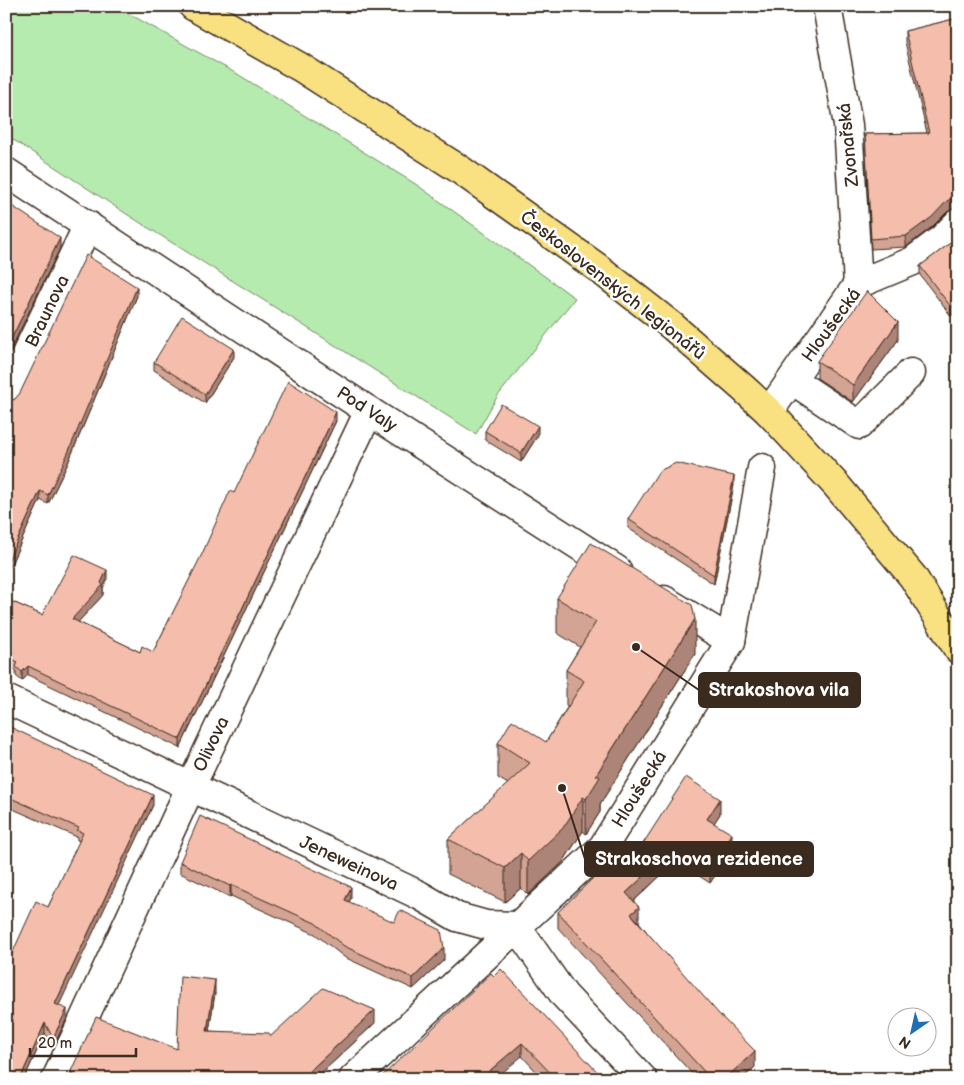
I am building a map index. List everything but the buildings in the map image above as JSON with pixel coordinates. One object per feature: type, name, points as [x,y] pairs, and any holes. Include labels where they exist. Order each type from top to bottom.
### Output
[{"type":"main road","name":"Československých legionářů","points":[[193,6],[300,67],[458,168],[598,268],[672,326],[769,412],[837,486],[913,577],[958,649]]},
{"type":"street","name":"Zvonařská","points":[[827,6],[848,125],[858,284]]},
{"type":"street","name":"Pod Valy","points":[[6,172],[369,411],[731,641]]},
{"type":"street","name":"Hloušecká","points":[[769,412],[858,284],[913,260],[942,240],[958,223]]},
{"type":"street","name":"Braunova","points":[[6,396],[88,225]]},
{"type":"street","points":[[792,380],[859,425],[911,373]]},
{"type":"street","name":"Olivova","points":[[56,1079],[191,786],[369,411]]},
{"type":"street","name":"Hloušecká","points":[[353,1079],[603,847],[731,641],[762,468]]},
{"type":"street","name":"Jeneweinova","points":[[6,700],[419,895],[457,917],[486,925],[516,926]]},
{"type":"street","points":[[516,926],[564,994],[643,1079]]},
{"type":"green space","points":[[6,6],[115,6],[239,75],[417,185],[575,298],[497,397],[476,434],[128,215],[6,135]]},
{"type":"place","name":"Strakoshova vila","points":[[636,647]]},
{"type":"place","name":"Strakoschova rezidence","points":[[562,788]]}]
